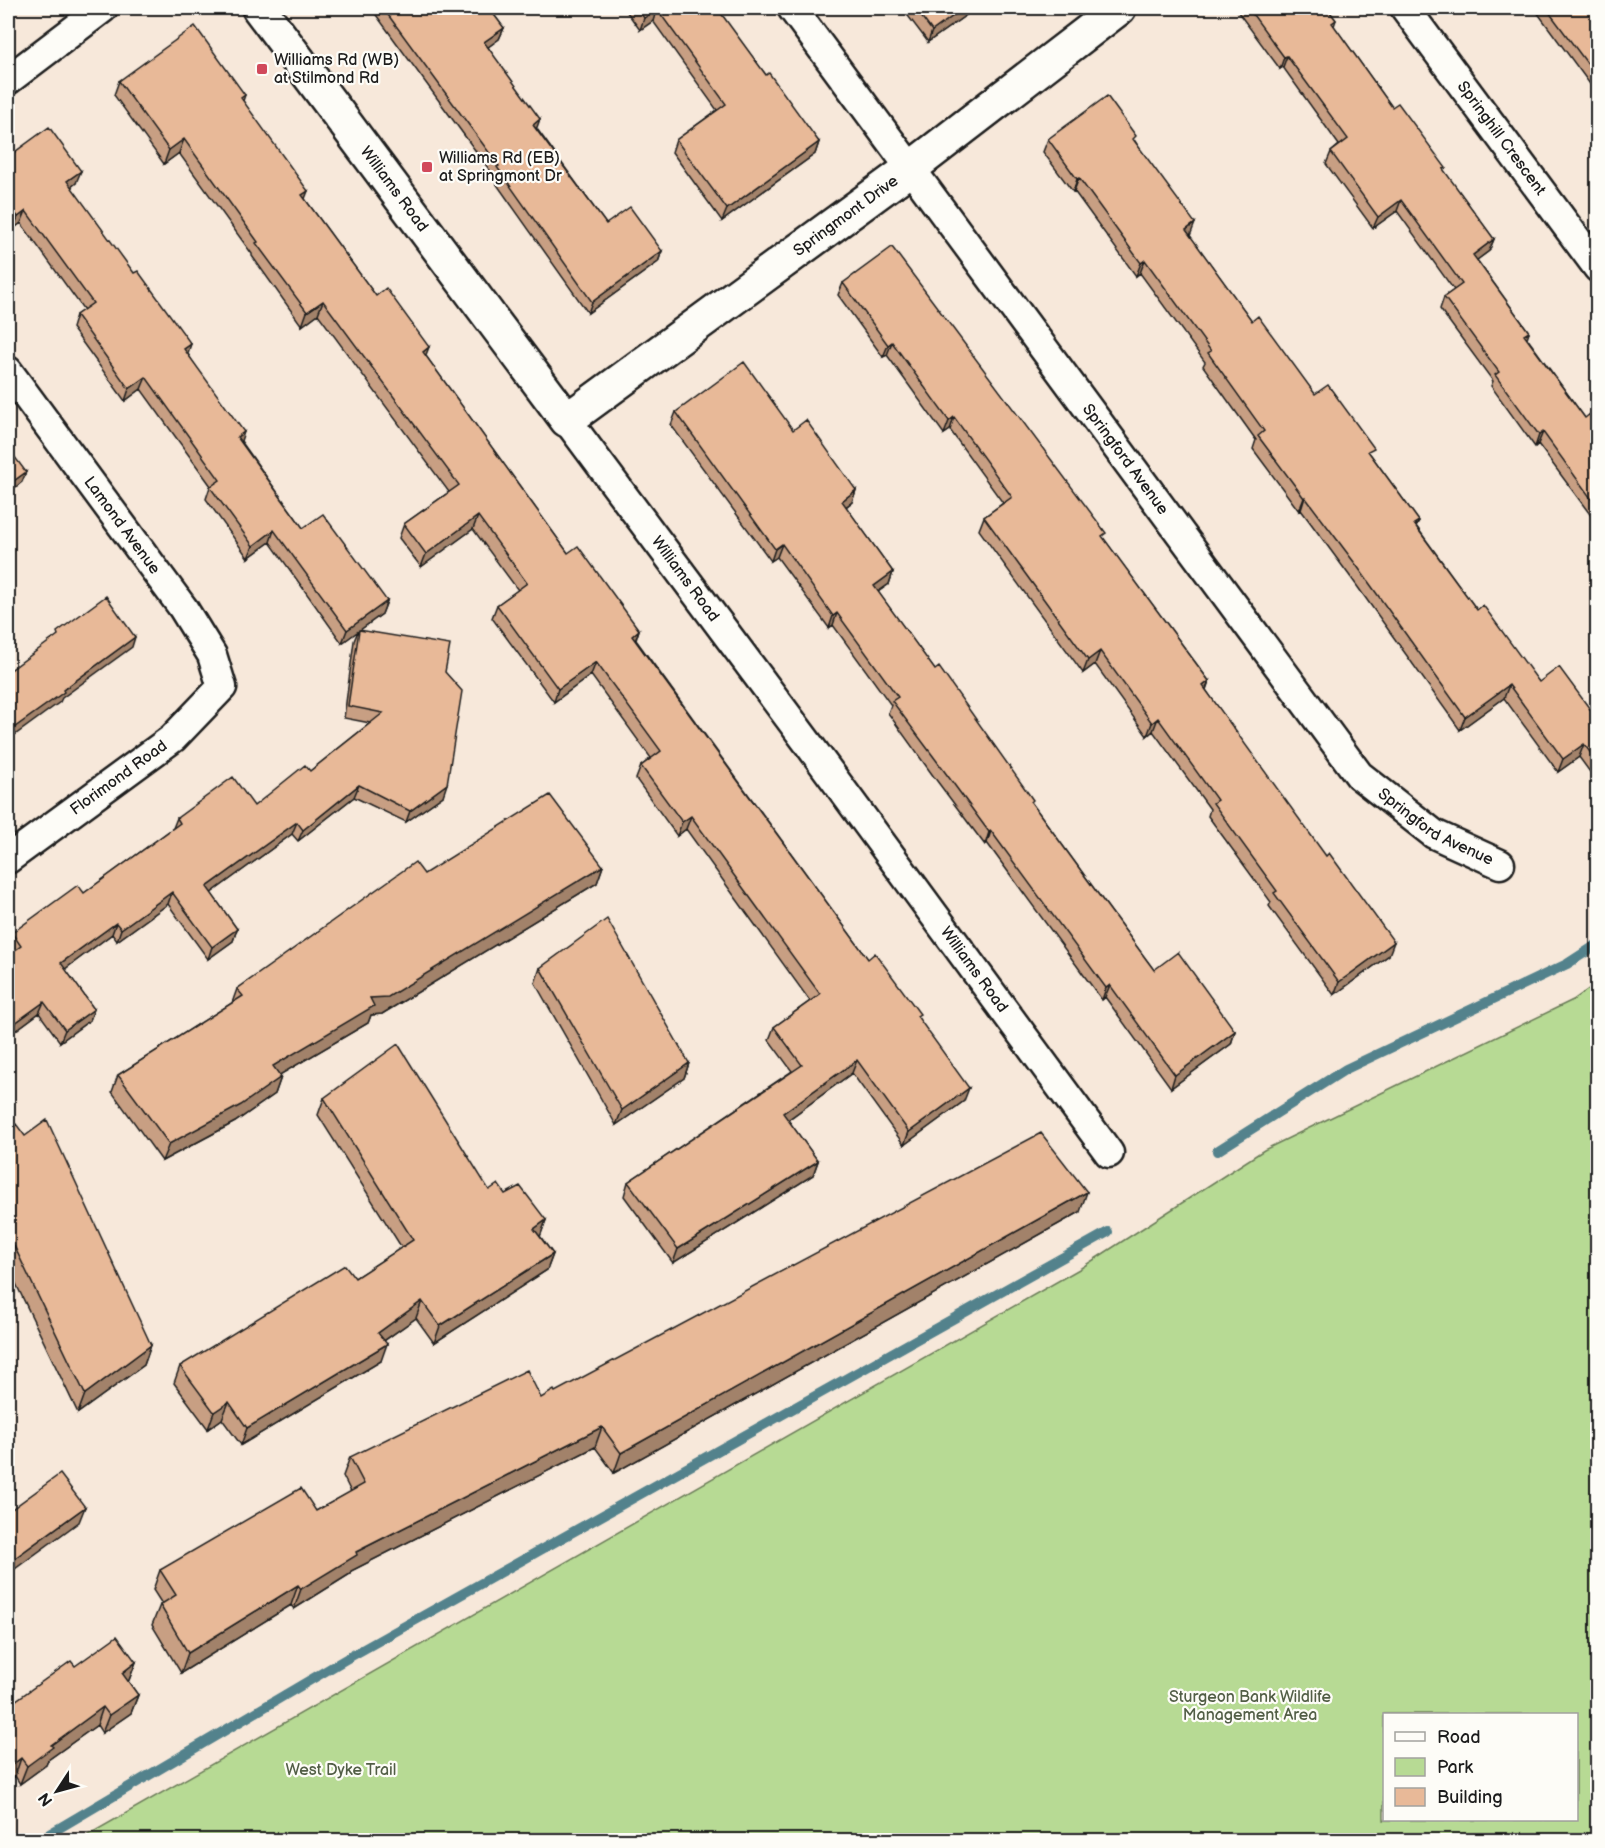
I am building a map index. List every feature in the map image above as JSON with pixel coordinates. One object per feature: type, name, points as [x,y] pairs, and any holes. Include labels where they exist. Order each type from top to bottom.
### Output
[{"type":"street","points":[[8,80],[103,8]]},
{"type":"street","name":"Williams Road","points":[[259,8],[810,746],[1109,1153]]},
{"type":"street","name":"Springford Avenue","points":[[792,8],[1359,775],[1434,834],[1500,864]]},
{"type":"street","name":"Springmont Drive","points":[[567,420],[911,168],[1119,8]]},
{"type":"street","name":"Springhill Crescent","points":[[1405,8],[1598,268]]},
{"type":"street","name":"Lamond Avenue","points":[[8,371],[183,608],[212,655],[222,687]]},
{"type":"street","name":"Florimond Road","points":[[8,859],[173,738],[222,687]]},
{"type":"green space","points":[[1597,983],[1597,1840],[79,1840],[1081,1268],[1264,1150],[1573,1000]]},
{"type":"building","points":[[383,8],[489,8],[504,28],[484,42],[540,119],[533,125],[606,224],[630,207],[662,251],[592,302],[497,167],[499,166]]},
{"type":"building","points":[[637,8],[715,8],[766,75],[769,73],[819,142],[727,209],[676,140],[726,104],[657,9],[644,18]]},
{"type":"building","points":[[915,8],[964,8],[932,31]]},
{"type":"building","points":[[1248,8],[1327,8],[1336,20],[1332,23],[1392,107],[1398,103],[1446,168],[1443,169],[1494,239],[1473,255],[1529,332],[1524,335],[1585,418],[1590,414],[1598,424],[1598,508],[1543,432],[1539,435],[1495,375],[1499,372],[1444,297],[1462,284],[1401,200],[1378,217],[1331,152],[1348,139],[1287,56],[1284,57]]},
{"type":"building","points":[[1546,8],[1598,8],[1598,78]]},
{"type":"building","points":[[195,26],[245,95],[241,98],[308,191],[302,195],[376,296],[386,288],[429,347],[423,352],[568,553],[578,546],[639,630],[632,636],[868,959],[875,953],[920,1014],[917,1016],[969,1088],[909,1132],[857,1060],[783,1113],[818,1161],[678,1249],[628,1182],[802,1065],[774,1027],[820,994],[691,816],[682,822],[641,766],[661,751],[596,662],[558,689],[497,605],[527,583],[478,516],[426,554],[404,524],[459,485],[323,301],[307,312],[184,139],[169,150],[119,81]]},
{"type":"building","points":[[1107,96],[1136,136],[1133,139],[1195,223],[1186,230],[1252,321],[1258,316],[1315,394],[1328,385],[1374,448],[1368,451],[1419,521],[1414,524],[1477,610],[1483,605],[1539,682],[1559,667],[1598,720],[1598,763],[1584,744],[1563,759],[1509,685],[1465,717],[1357,566],[1258,436],[1264,431],[1208,353],[1211,351],[1145,260],[1141,263],[1048,139]]},
{"type":"building","points":[[49,127],[81,171],[67,181],[134,273],[138,271],[191,344],[184,349],[244,432],[237,437],[303,528],[323,514],[387,601],[347,630],[274,530],[253,546],[210,487],[220,480],[146,377],[129,389],[76,315],[93,303],[26,211],[18,217],[8,203],[8,157]]},
{"type":"building","points":[[892,247],[1106,533],[1102,536],[1209,681],[1203,686],[1326,856],[1329,853],[1394,942],[1339,982],[1274,893],[1277,891],[1213,803],[1217,800],[1158,718],[1152,723],[1100,651],[1088,660],[984,517],[1012,497],[954,417],[949,421],[892,342],[888,345],[843,283]]},
{"type":"building","points":[[744,362],[793,430],[806,420],[856,490],[842,501],[893,572],[874,586],[935,670],[939,667],[1033,800],[1031,802],[1098,894],[1154,970],[1178,952],[1235,1031],[1175,1075],[1110,985],[1106,988],[892,701],[898,697],[837,613],[833,616],[782,544],[775,549],[676,412]]},
{"type":"building","points":[[8,448],[26,472],[8,485]]},
{"type":"building","points":[[106,596],[135,637],[8,732],[8,672]]},
{"type":"building","points":[[359,630],[450,645],[445,672],[462,691],[447,784],[410,811],[359,785],[303,830],[297,822],[207,887],[237,929],[212,947],[172,892],[121,929],[116,923],[61,963],[94,1009],[65,1030],[44,1002],[8,1028],[8,955],[21,946],[12,933],[78,885],[84,893],[180,823],[177,818],[233,777],[254,806],[305,765],[310,771],[383,713],[348,706]]},
{"type":"building","points":[[550,795],[603,866],[388,997],[370,998],[374,1006],[273,1066],[281,1077],[241,1105],[169,1144],[118,1075],[243,996],[237,989],[415,862],[424,874]]},
{"type":"building","points":[[607,919],[689,1063],[622,1110],[540,968]]},
{"type":"building","points":[[398,1044],[489,1190],[498,1184],[505,1194],[520,1186],[546,1220],[534,1229],[553,1254],[440,1326],[422,1301],[378,1333],[387,1344],[247,1428],[229,1402],[214,1412],[180,1366],[345,1265],[355,1278],[413,1240],[324,1098]]},
{"type":"building","points":[[47,1120],[151,1345],[85,1394],[8,1233],[8,1130],[16,1124],[25,1136]]},
{"type":"building","points":[[1041,1133],[1087,1192],[621,1453],[602,1427],[356,1552],[357,1555],[301,1589],[298,1585],[188,1653],[160,1605],[176,1595],[160,1570],[301,1488],[316,1511],[364,1484],[350,1457],[527,1370],[541,1398],[554,1390],[555,1392]]},
{"type":"building","points":[[60,1474],[85,1507],[8,1563],[8,1512]]},
{"type":"building","points":[[117,1636],[136,1662],[122,1673],[138,1695],[109,1715],[103,1707],[51,1745],[53,1747],[27,1766],[21,1758],[8,1768],[8,1706],[71,1661],[75,1666]]},
{"type":"waterway","points":[[1217,1151],[1346,1069],[1567,964],[1598,944]]},
{"type":"waterway","points":[[39,1840],[346,1659],[1108,1232]]},
{"type":"place","name":"Williams Rd (WB) at Stilmond Rd","points":[[262,69]]},
{"type":"place","name":"Williams Rd (EB) at Springmont Dr","points":[[427,167]]},
{"type":"park label","name":"Sturgeon Bank Wildlife Management Area","points":[[1250,1706]]},
{"type":"park label","name":"West Dyke Trail","points":[[341,1770]]}]
